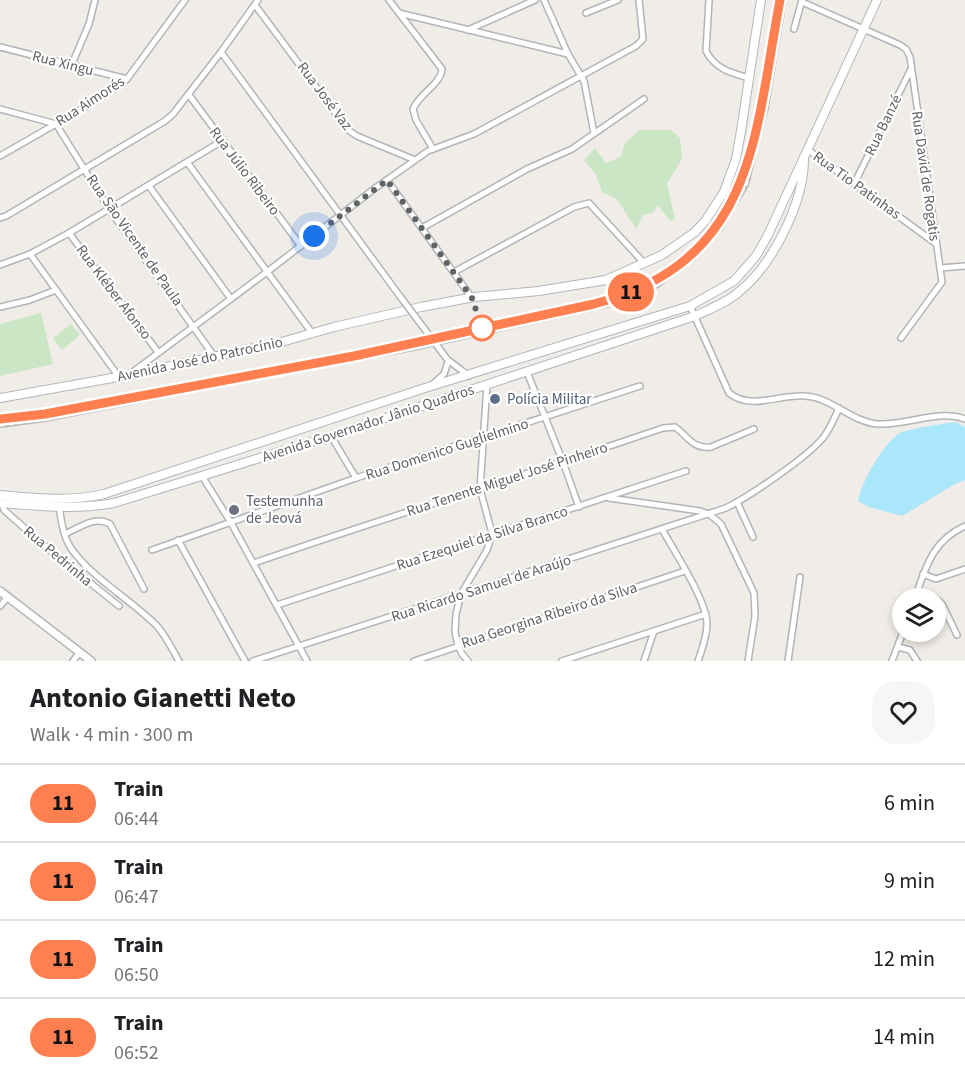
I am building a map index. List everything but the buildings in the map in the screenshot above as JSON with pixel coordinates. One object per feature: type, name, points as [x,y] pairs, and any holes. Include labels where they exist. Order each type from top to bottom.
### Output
[{"type":"main road","name":"Avenida José do Patrocínio","points":[[0,398],[119,377],[278,343],[399,312],[472,298],[539,291],[606,280],[662,255],[695,232],[706,220],[724,192],[736,159],[761,0]]},
{"type":"main road","name":"Avenida Governador Jânio Quadros","points":[[47,502],[101,495],[428,387],[690,306],[734,281],[745,270],[767,237],[877,0]]},
{"type":"main road","name":"Avenida Governador Jânio Quadros","points":[[47,502],[59,506],[104,505],[321,439],[695,316],[730,298],[749,283],[761,269],[802,187],[806,152]]},
{"type":"main road","points":[[787,193],[797,200]]},
{"type":"main road","points":[[488,385],[489,369]]},
{"type":"main road","points":[[444,399],[470,386],[469,375]]},
{"type":"main road","points":[[387,417],[389,408],[405,395]]},
{"type":"main road","points":[[334,419],[335,434]]},
{"type":"main road","points":[[313,426],[320,431],[321,439]]},
{"type":"main road","points":[[101,495],[104,505]]},
{"type":"main road","points":[[1,500],[47,502]]},
{"type":"street","points":[[72,64],[89,24],[96,0]]},
{"type":"street","name":"Rua Aimorés","points":[[0,156],[94,102],[127,79],[185,0]]},
{"type":"street","points":[[389,0],[442,69],[440,77],[413,109],[416,120],[433,149]]},
{"type":"street","points":[[468,30],[535,0]]},
{"type":"street","points":[[544,0],[568,54],[582,75],[588,94],[594,133]]},
{"type":"street","points":[[586,13],[618,0]]},
{"type":"street","points":[[129,375],[415,160],[433,149],[474,134],[640,44],[644,31],[639,0]]},
{"type":"street","points":[[709,0],[706,51],[715,64],[731,74],[749,78]]},
{"type":"street","points":[[794,29],[802,1]]},
{"type":"street","name":"Rua David de Rogatis","points":[[802,1],[906,49],[910,57],[942,282],[901,338]]},
{"type":"street","points":[[0,218],[165,121],[189,95],[256,3]]},
{"type":"street","name":"Rua José Vaz","points":[[256,3],[348,130],[415,160]]},
{"type":"street","points":[[399,13],[568,54]]},
{"type":"street","name":"Rua Xingu","points":[[0,47],[127,79]]},
{"type":"street","points":[[221,52],[448,360],[469,375]]},
{"type":"street","name":"Rua Banzé","points":[[855,182],[911,67]]},
{"type":"street","name":"Rua Júlio Ribeiro","points":[[189,95],[301,246]]},
{"type":"street","points":[[422,228],[527,169],[572,149],[644,99]]},
{"type":"street","points":[[0,109],[56,124]]},
{"type":"street","name":"Rua São Vicente de Paula","points":[[56,124],[109,209],[214,356]]},
{"type":"street","points":[[0,265],[30,254],[69,233],[222,141]]},
{"type":"street","name":"Rua Tio Patinhas","points":[[806,152],[855,182],[935,243]]},
{"type":"street","points":[[187,162],[312,333]]},
{"type":"street","points":[[387,180],[472,298]]},
{"type":"street","points":[[149,186],[231,300]]},
{"type":"street","points":[[454,272],[574,207],[589,203],[644,263]]},
{"type":"street","name":"Rua Kléber Afonso","points":[[69,233],[156,353]]},
{"type":"street","points":[[30,254],[119,377]]},
{"type":"street","points":[[940,268],[965,266]]},
{"type":"street","points":[[0,307],[30,300],[56,290]]},
{"type":"street","points":[[690,306],[729,393],[736,398],[754,402],[789,395],[807,396],[865,421],[878,424],[963,417]]},
{"type":"street","points":[[153,369],[156,353]]},
{"type":"street","points":[[428,387],[444,374],[448,360]]},
{"type":"street","points":[[527,372],[579,507]]},
{"type":"street","points":[[468,661],[458,645],[455,632],[460,594],[487,550],[492,533],[480,489],[488,385]]},
{"type":"street","name":"Rua Domenico Guglielmino","points":[[152,550],[356,478],[640,386]]},
{"type":"street","name":"Rua Ricardo Samuel de Araújo","points":[[253,661],[682,523],[737,502],[794,462],[820,440],[828,431],[839,408]]},
{"type":"street","name":"Rua Tenente Miguel José Pinheiro","points":[[254,563],[360,526],[669,426],[678,429],[697,447],[711,447],[754,429]]},
{"type":"street","points":[[335,434],[356,478]]},
{"type":"street","name":"Rua Ezequiel da Silva Branco","points":[[277,605],[686,471]]},
{"type":"street","points":[[202,476],[254,563],[307,661]]},
{"type":"street","points":[[607,498],[709,514],[721,524],[754,593],[755,616],[748,661]]},
{"type":"street","name":"Rua Pedrinha","points":[[1,500],[4,510],[119,606]]},
{"type":"street","points":[[737,502],[753,537]]},
{"type":"street","points":[[59,506],[65,534],[75,553],[156,625],[179,661]]},
{"type":"street","points":[[682,508],[684,518],[682,523]]},
{"type":"street","points":[[65,534],[94,521],[103,520],[110,524],[144,589]]},
{"type":"street","points":[[918,588],[935,548],[947,536],[965,526]]},
{"type":"street","points":[[662,529],[701,599],[706,614],[706,634],[698,661]]},
{"type":"street","points":[[178,540],[245,661]]},
{"type":"street","points":[[923,574],[936,579],[965,569]]},
{"type":"street","name":"Rua Georgina Ribeiro da Silva","points":[[414,661],[685,571]]},
{"type":"street","points":[[788,661],[800,577]]},
{"type":"street","points":[[0,591],[91,661]]},
{"type":"street","points":[[0,606],[8,597]]},
{"type":"street","points":[[946,612],[957,635]]},
{"type":"street","points":[[562,661],[706,614]]},
{"type":"street","points":[[644,661],[654,631]]},
{"type":"street","points":[[892,661],[900,642]]},
{"type":"street","points":[[898,647],[910,650],[917,661]]},
{"type":"street","points":[[73,661],[80,652]]},
{"type":"green space","points":[[640,130],[670,130],[680,138],[682,159],[667,184],[675,219],[670,221],[658,205],[653,213],[643,215],[636,229],[617,199],[602,192],[596,175],[584,160],[595,148],[606,163],[621,157],[625,143]]},
{"type":"green space","points":[[41,313],[53,364],[0,376],[0,324]]},
{"type":"green space","points":[[71,324],[80,335],[62,350],[53,338]]},
{"type":"water","points":[[956,422],[965,427],[965,480],[902,516],[869,507],[858,501],[874,464],[887,445],[900,433]]},
{"type":"railway","points":[[0,426],[46,420],[414,349],[620,303],[655,288],[693,260],[721,229],[747,185],[767,108],[785,0]]},
{"type":"train","name":"11","points":[[0,419],[45,414],[354,356],[622,297],[654,281],[690,257],[716,227],[741,184],[761,114],[780,0]]},
{"type":"place","name":"Polícia Militar","points":[[495,399]]},
{"type":"place","name":"Testemunha de Jeová","points":[[234,510]]},
{"type":"route","points":[[314,236],[387,180],[472,298],[482,328]]}]
